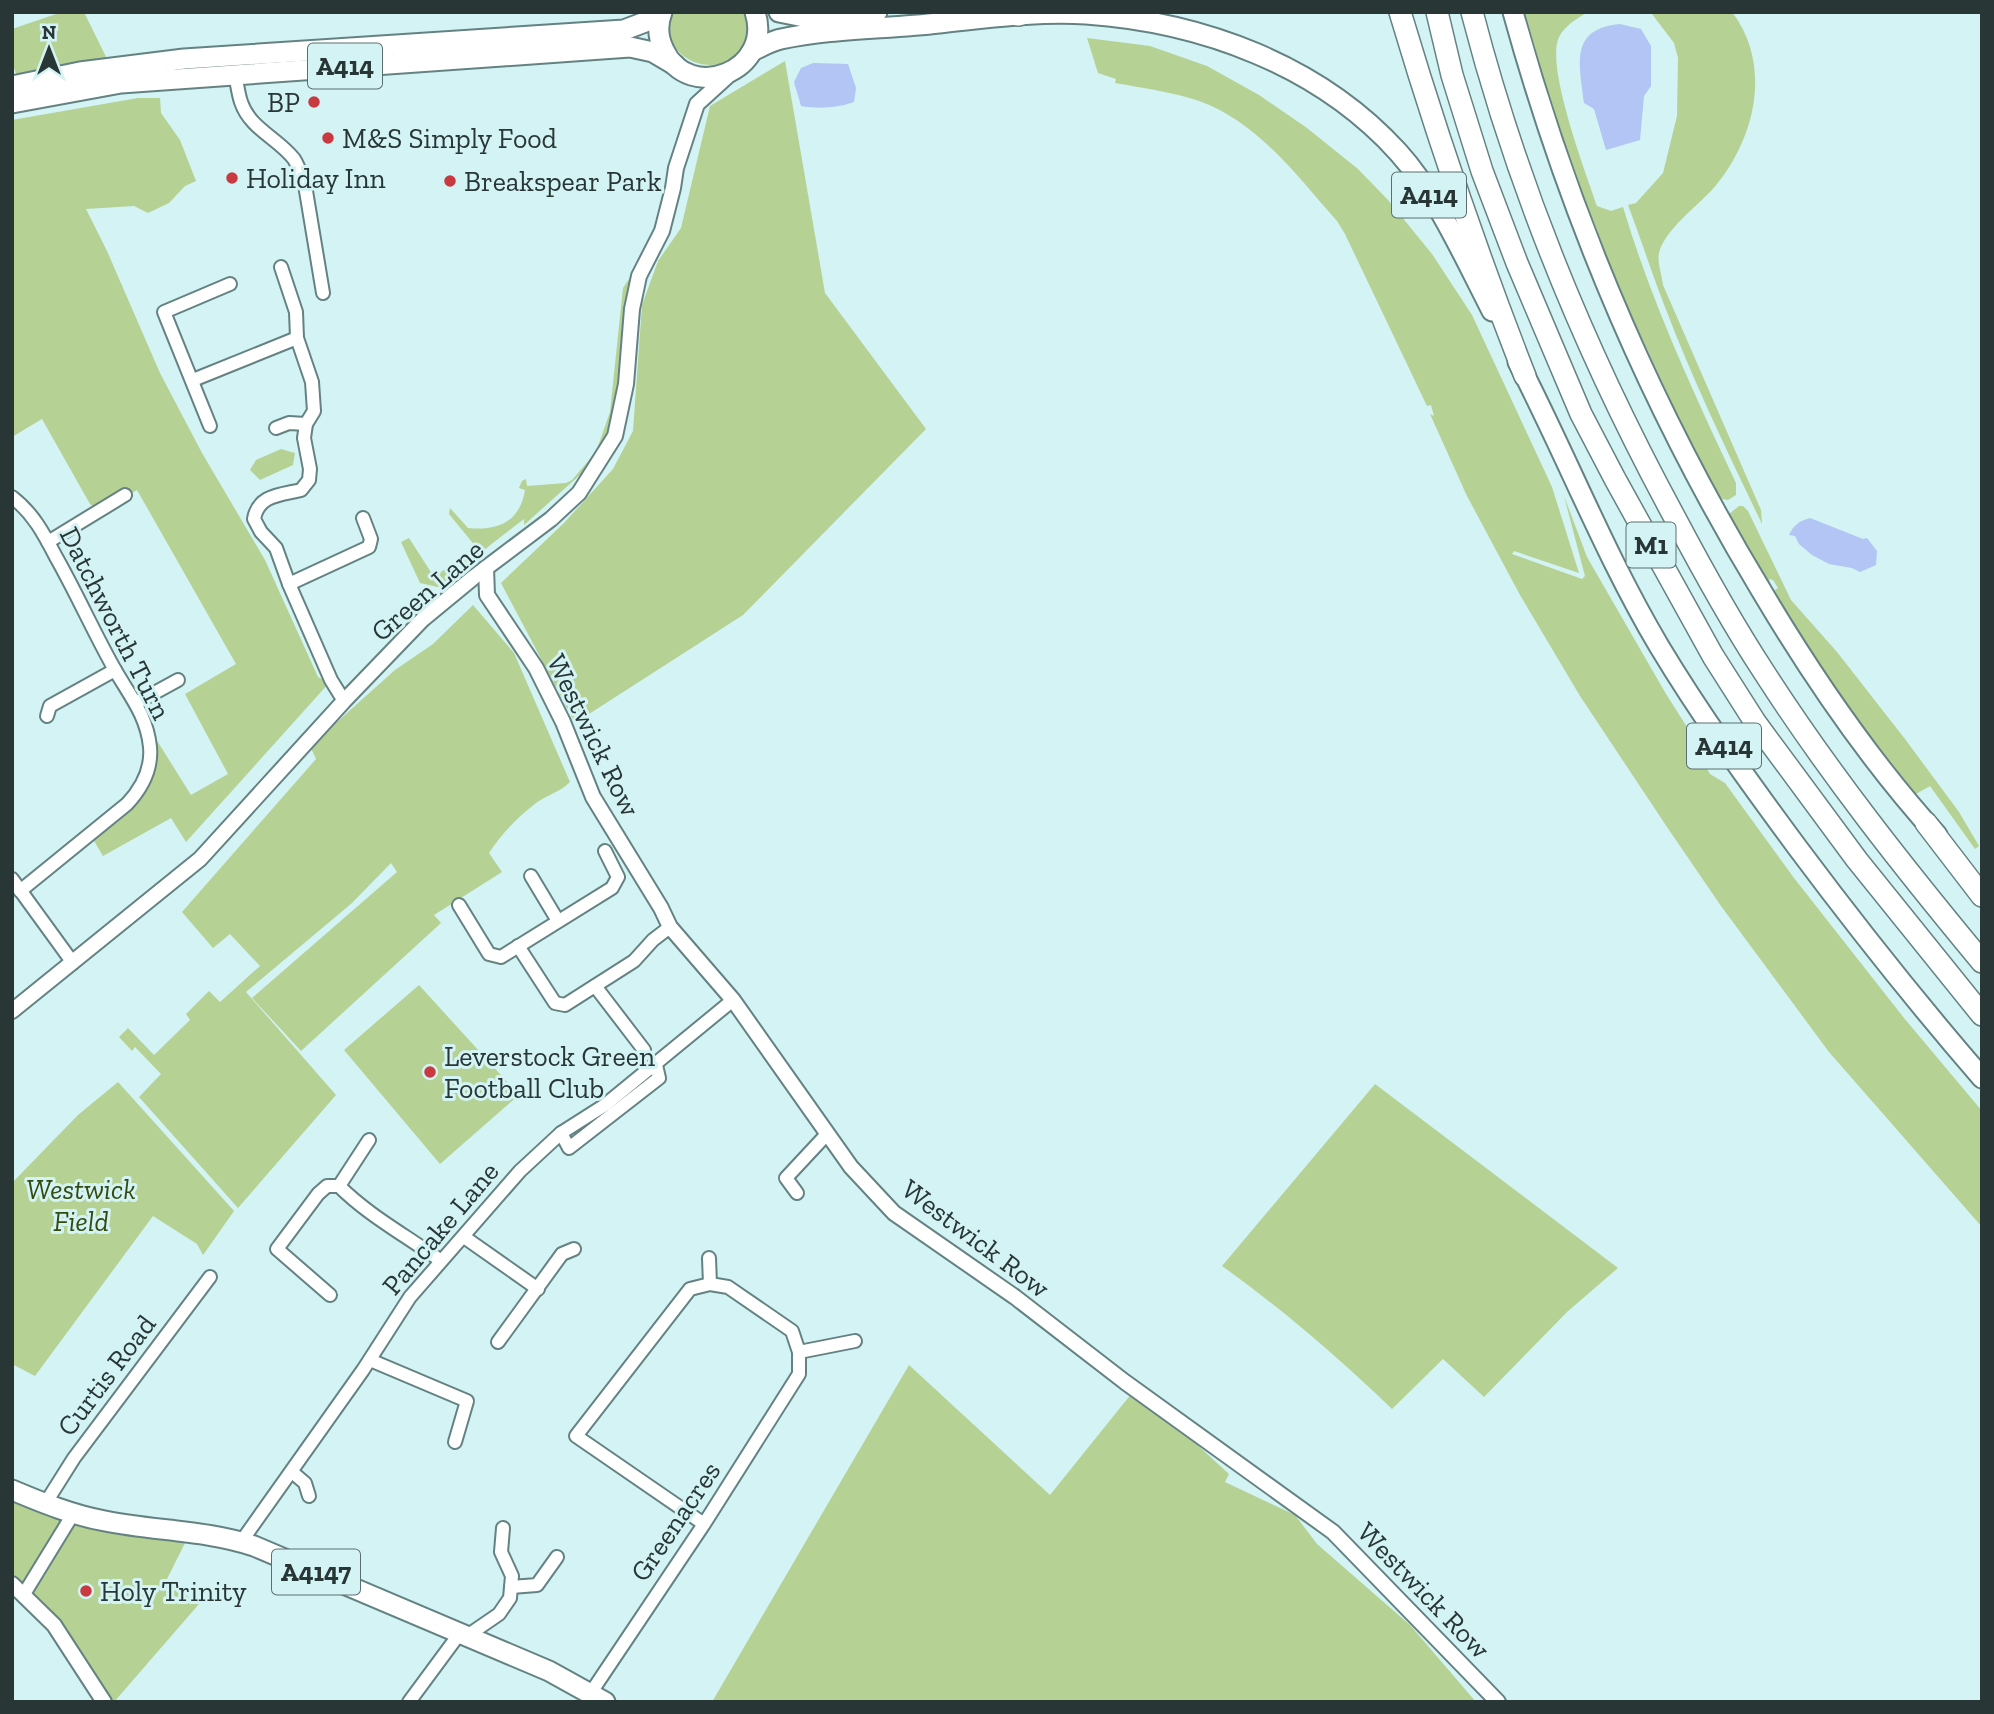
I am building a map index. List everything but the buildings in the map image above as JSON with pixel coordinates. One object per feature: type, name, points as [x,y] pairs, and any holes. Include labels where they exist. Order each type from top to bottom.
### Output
[{"type":"highway","points":[[1400,12],[1437,136],[1493,295],[1525,376]]},
{"type":"highway","name":"M1","points":[[1437,12],[1452,75],[1517,263],[1581,414],[1615,479],[1713,656],[1755,722],[1857,860],[1982,1015]]},
{"type":"highway","name":"M1","points":[[1472,12],[1485,64],[1518,167],[1591,352],[1643,460],[1710,585],[1818,752],[1869,822],[1982,962]]},
{"type":"highway","points":[[1926,823],[1982,896]]},
{"type":"main road","points":[[659,12],[661,43],[667,55],[680,68],[700,77],[718,77],[733,71],[744,62],[752,51],[758,30],[755,12]]},
{"type":"main road","name":"A414","points":[[12,86],[80,72],[184,59],[624,30],[645,22],[659,12]]},
{"type":"main road","points":[[779,12],[804,17],[877,12]]},
{"type":"main road","points":[[1513,12],[1546,127],[1586,235],[1627,334],[1675,436],[1732,543],[1828,696],[1926,823],[1982,886]]},
{"type":"main road","name":"A414","points":[[752,51],[780,39],[1024,14],[1086,14],[1187,31],[1278,61],[1322,86],[1371,125],[1415,173],[1446,223],[1525,376],[1596,530],[1659,646],[1693,701],[1840,904],[1982,1078]]},
{"type":"main road","name":"A414","points":[[12,103],[121,83],[630,47],[653,52],[680,68]]},
{"type":"main road","name":"A4147","points":[[12,1490],[73,1514],[106,1522],[216,1536],[241,1542],[549,1671],[598,1698]]},
{"type":"street","points":[[680,68],[693,88],[697,104]]},
{"type":"street","name":"Green Lane","points":[[12,1011],[200,859],[423,619],[551,519],[579,493],[615,436],[626,384],[632,309],[639,276],[662,231],[674,188],[676,168],[697,104],[733,71]]},
{"type":"street","points":[[235,74],[240,101],[246,111],[260,130],[293,159],[300,170],[323,293]]},
{"type":"street","points":[[281,267],[296,312],[297,338],[312,382],[314,411],[306,424],[304,438],[310,469],[309,480],[301,490],[263,500],[256,509],[254,519],[276,548],[331,680],[344,701]]},
{"type":"street","points":[[210,426],[164,312],[230,284]]},
{"type":"street","points":[[192,380],[297,338]]},
{"type":"street","points":[[276,428],[289,423],[306,424]]},
{"type":"street","points":[[48,542],[125,495]]},
{"type":"street","name":"Datchworth Turn","points":[[12,497],[33,518],[48,542],[146,723],[151,749],[148,770],[141,788],[127,804],[20,891]]},
{"type":"street","points":[[289,584],[369,547],[371,539],[363,518]]},
{"type":"street","points":[[457,591],[487,596],[486,568]]},
{"type":"street","name":"Westwick Row","points":[[487,596],[536,668],[563,722],[593,797],[670,927],[733,1000],[851,1167],[894,1213],[1014,1297],[1125,1382],[1333,1532],[1497,1702]]},
{"type":"street","points":[[47,716],[50,706],[115,670]]},
{"type":"street","points":[[136,704],[178,681]]},
{"type":"street","points":[[458,905],[489,954],[501,957],[612,888],[618,877],[605,851]]},
{"type":"street","points":[[531,876],[558,921]]},
{"type":"street","points":[[12,879],[73,963]]},
{"type":"street","points":[[518,946],[555,1003],[565,1005],[634,961],[653,940],[670,927]]},
{"type":"street","points":[[594,986],[645,1050]]},
{"type":"street","name":"Pancake Lane","points":[[241,1542],[370,1360],[410,1297],[520,1171],[561,1133],[569,1148],[608,1110],[659,1078],[656,1065],[733,1000]]},
{"type":"street","points":[[797,1193],[786,1178],[827,1134]]},
{"type":"street","points":[[339,1186],[369,1140]]},
{"type":"street","points":[[330,1295],[277,1249],[327,1186],[339,1186],[370,1213],[442,1261]]},
{"type":"street","points":[[464,1237],[538,1289]]},
{"type":"street","points":[[499,1342],[562,1254],[574,1249]]},
{"type":"street","points":[[709,1258],[710,1284]]},
{"type":"street","name":"Curtis Road","points":[[45,1504],[74,1458],[210,1277]]},
{"type":"street","points":[[704,1524],[576,1436],[690,1289],[710,1284],[728,1287],[792,1331],[799,1352],[855,1341]]},
{"type":"street","name":"Greenacres","points":[[598,1698],[799,1374],[799,1352]]},
{"type":"street","points":[[370,1360],[467,1401],[454,1443]]},
{"type":"street","points":[[292,1472],[305,1483],[309,1496]]},
{"type":"street","points":[[24,1594],[73,1514]]},
{"type":"street","points":[[409,1702],[464,1634],[499,1614],[510,1598],[512,1576],[501,1552],[503,1528]]},
{"type":"street","points":[[511,1587],[537,1584],[557,1556]]},
{"type":"street","points":[[12,1584],[54,1625],[104,1702]]},
{"type":"green space","points":[[62,12],[84,12],[107,59],[17,76],[12,63],[12,29]]},
{"type":"green space","points":[[673,12],[747,12],[747,37],[739,54],[724,63],[707,65],[690,60],[677,49],[670,33]]},
{"type":"green space","points":[[1525,12],[1588,12],[1565,29],[1559,37],[1556,51],[1562,95],[1576,146],[1597,206],[1611,211],[1623,207],[1660,312],[1736,483],[1736,495],[1728,500],[1716,498],[1603,254],[1557,127]]},
{"type":"green space","points":[[1646,12],[1732,12],[1745,34],[1752,56],[1755,80],[1753,104],[1748,128],[1738,151],[1711,191],[1667,236],[1659,253],[1659,265],[1663,285],[1761,510],[1762,524],[1687,362],[1628,205],[1636,203],[1663,173],[1677,116],[1678,58],[1674,43],[1652,14]]},
{"type":"green space","points":[[1087,38],[1150,46],[1207,66],[1259,95],[1307,128],[1358,169],[1388,200],[1432,254],[1472,315],[1552,487],[1579,573],[1514,551],[1512,554],[1582,579],[1585,576],[1564,496],[1587,557],[1694,738],[1710,774],[1725,783],[1794,878],[1904,1018],[1982,1111],[1982,1227],[1829,1052],[1721,906],[1580,696],[1520,595],[1467,496],[1430,414],[1434,416],[1431,405],[1427,406],[1337,221],[1275,152],[1240,122],[1199,101],[1115,83],[1116,79],[1098,73]]},
{"type":"green space","points":[[785,61],[825,293],[926,429],[743,615],[575,723],[501,583],[564,523],[613,469],[633,431],[642,305],[658,261],[681,228],[710,106]]},
{"type":"green space","points":[[138,98],[160,98],[161,113],[180,140],[196,181],[185,186],[169,203],[148,213],[134,206],[86,209],[160,373],[202,453],[265,560],[318,677],[329,683],[186,842],[171,818],[103,856],[90,834],[127,804],[148,770],[146,723],[191,795],[228,774],[185,694],[236,664],[137,490],[100,511],[90,504],[42,419],[12,437],[12,120]]},
{"type":"green space","points":[[637,267],[623,394],[601,456],[524,525],[524,519],[442,588],[420,583],[401,542],[409,538],[434,577],[476,547],[449,514],[450,508],[468,528],[498,526],[513,517],[518,510],[525,490],[519,488],[522,481],[526,479],[527,486],[566,483],[572,480],[596,452],[610,412],[623,288]]},
{"type":"green space","points":[[281,449],[295,453],[293,465],[260,480],[250,470],[256,460]]},
{"type":"green space","points":[[1739,506],[1748,511],[1791,600],[1837,652],[1959,812],[1979,846],[1975,849],[1930,786],[1916,794],[1836,692],[1772,592],[1778,588],[1773,580],[1769,579],[1770,583],[1765,580],[1729,522],[1729,514]]},
{"type":"green space","points":[[473,605],[514,653],[570,782],[530,808],[499,839],[489,853],[502,872],[434,915],[441,923],[301,1051],[252,998],[397,872],[391,863],[352,903],[246,992],[336,1095],[238,1208],[139,1097],[161,1074],[135,1047],[132,1051],[119,1037],[128,1028],[154,1055],[190,1020],[186,1014],[209,991],[220,1002],[260,966],[230,934],[213,948],[182,912],[316,759],[310,746],[395,670],[433,644]]},
{"type":"green space","name":"Leverstock Green Football Club","points":[[419,985],[519,1095],[440,1164],[344,1050]]},
{"type":"green space","name":"Westwick Field","points":[[118,1082],[234,1211],[203,1255],[197,1244],[153,1216],[35,1376],[12,1364],[12,1183],[78,1115]]},
{"type":"green space","points":[[1375,1084],[1618,1268],[1567,1312],[1484,1397],[1443,1359],[1392,1409],[1309,1334],[1222,1266]]},
{"type":"green space","points":[[909,1365],[1050,1495],[1132,1393],[1156,1407],[1229,1474],[1225,1482],[1295,1515],[1317,1544],[1410,1625],[1476,1702],[712,1702]]},
{"type":"green space","points":[[12,1496],[63,1518],[22,1584],[12,1576]]},
{"type":"green space","points":[[73,1519],[187,1539],[166,1581],[199,1604],[114,1702],[56,1624],[27,1593]]},
{"type":"water","points":[[1620,24],[1641,29],[1651,46],[1651,86],[1644,96],[1640,140],[1606,150],[1594,109],[1584,103],[1581,51],[1592,33],[1603,27]]},
{"type":"water","points":[[813,63],[848,64],[856,88],[854,102],[828,107],[801,106],[794,82],[801,68]]},
{"type":"water","points":[[1810,518],[1863,539],[1867,538],[1877,551],[1876,565],[1860,572],[1829,564],[1812,555],[1799,544],[1795,536],[1789,535],[1797,524]]},
{"type":"place","name":"BP","points":[[314,102]]},
{"type":"place","name":"M&S Simply Food","points":[[328,138]]},
{"type":"place","name":"Holiday Inn","points":[[232,178]]},
{"type":"place","name":"Breakspear Park","points":[[450,181]]},
{"type":"place","name":"Leverstock Green Football Club","points":[[430,1072]]},
{"type":"place","name":"Holy Trinity","points":[[86,1591]]}]
